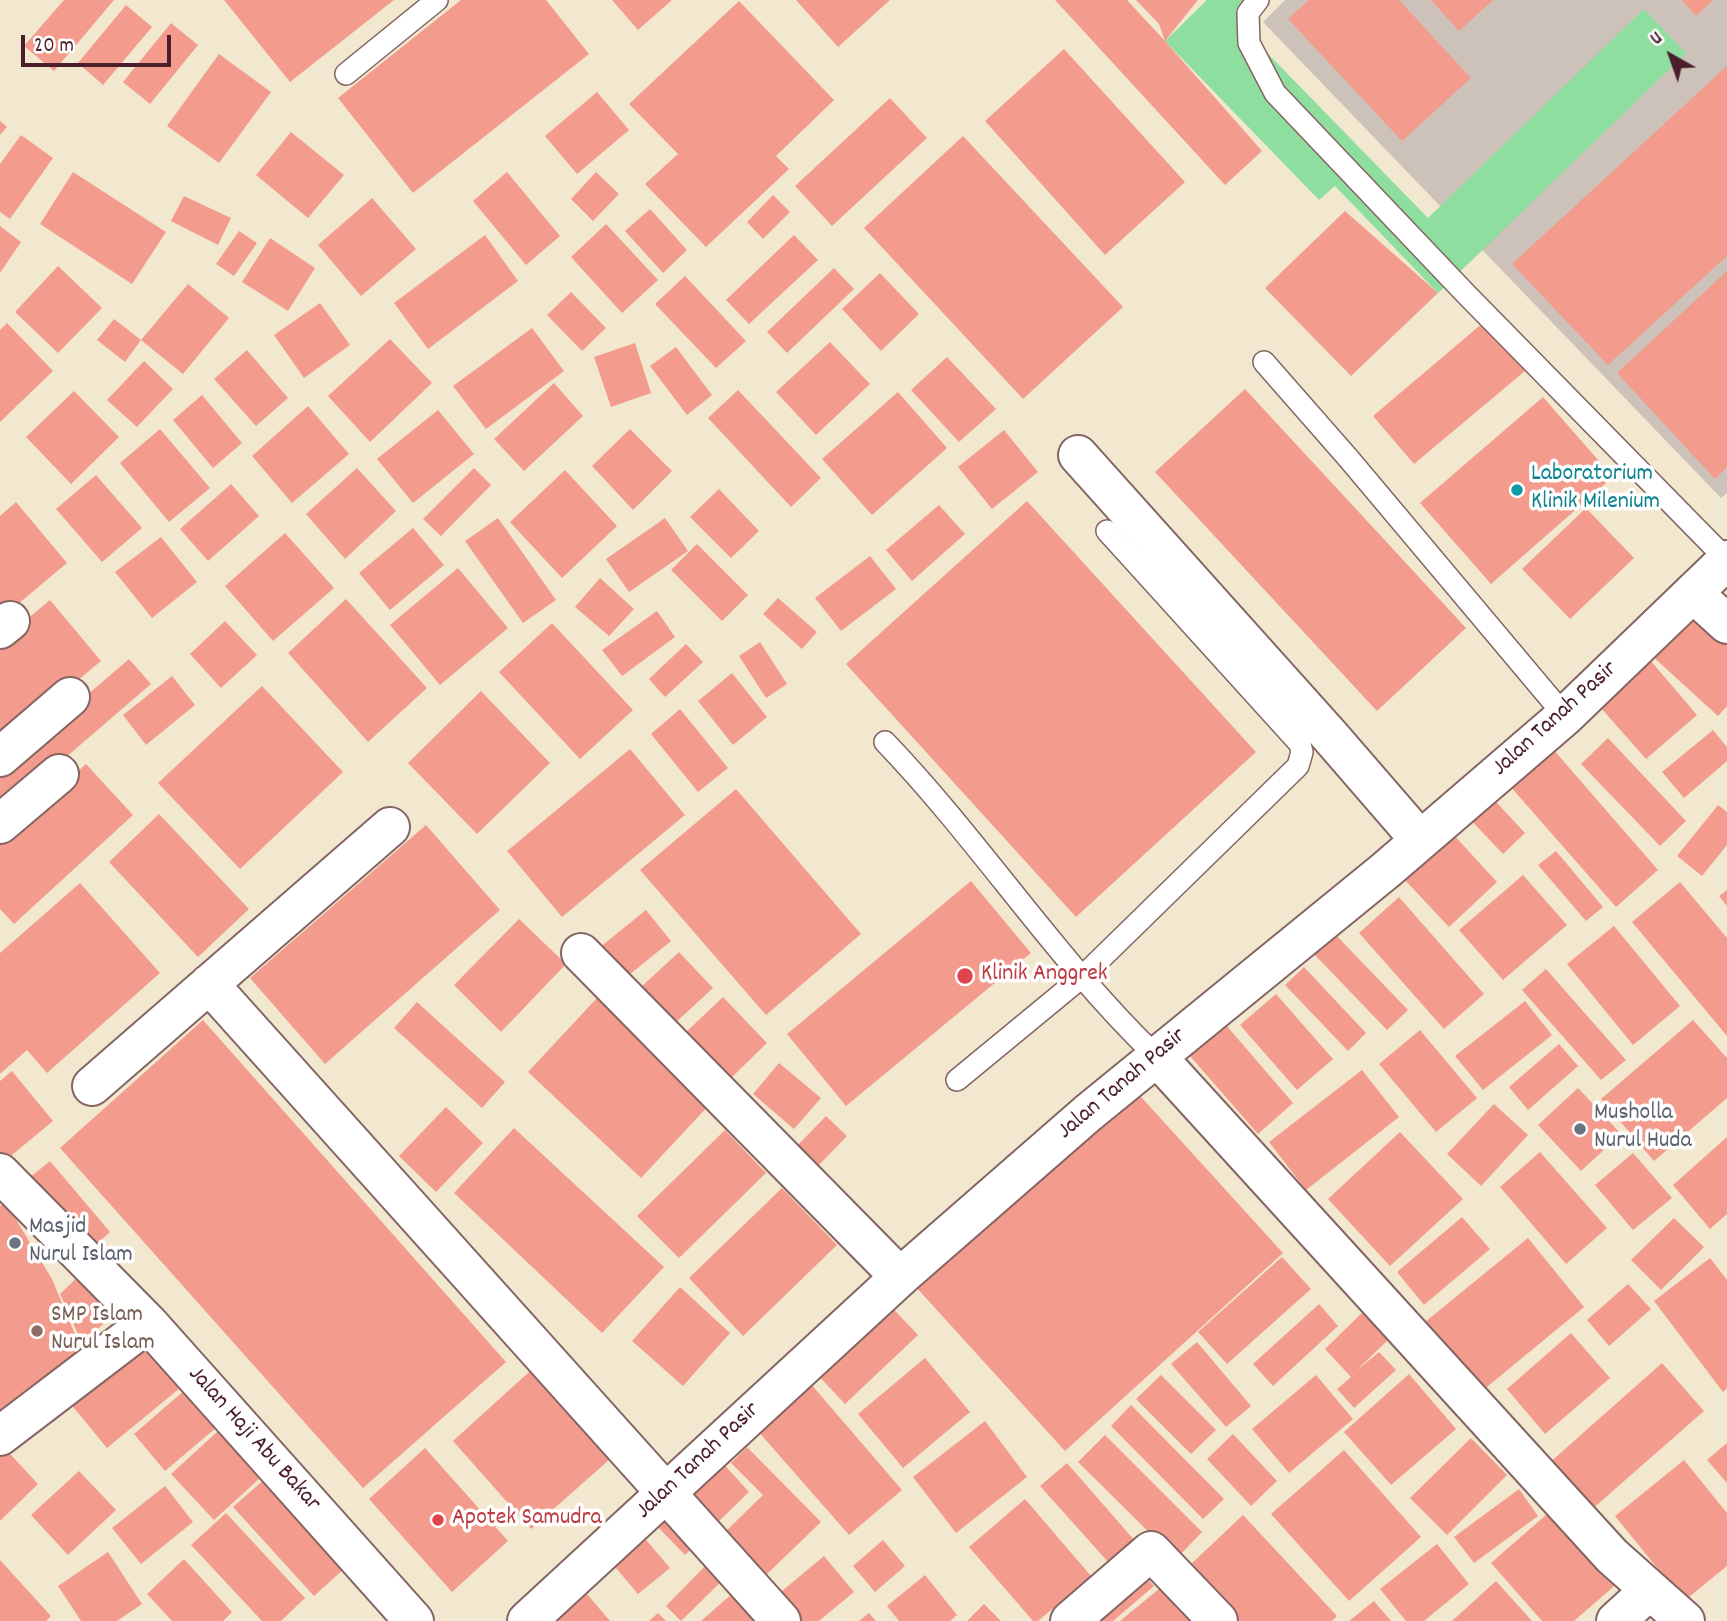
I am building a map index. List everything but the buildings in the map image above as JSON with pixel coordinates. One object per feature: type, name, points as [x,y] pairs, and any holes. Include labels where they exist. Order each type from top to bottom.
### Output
[{"type":"street","points":[[1078,455],[1420,840]]},
{"type":"street","name":"Jalan Tanah Pasir","points":[[527,1621],[900,1277],[1156,1056],[1420,840],[1565,716],[1727,560]]},
{"type":"street","points":[[1693,593],[1727,624]]},
{"type":"street","points":[[0,757],[70,697]]},
{"type":"street","points":[[0,824],[59,774]]},
{"type":"street","points":[[92,1086],[390,827]]},
{"type":"street","points":[[581,953],[900,1277]]},
{"type":"street","points":[[209,984],[781,1621]]},
{"type":"street","points":[[1156,1056],[1602,1545],[1685,1621]]},
{"type":"street","name":"Jalan Haji Abu Bakar","points":[[0,1173],[148,1323],[414,1621]]},
{"type":"street","points":[[0,1436],[148,1323]]},
{"type":"street","points":[[1070,1621],[1151,1551],[1219,1621]]},
{"type":"street","points":[[1616,1621],[1650,1590]]},
{"type":"lane","points":[[346,74],[437,0]]},
{"type":"lane","points":[[1258,0],[1248,13],[1249,43],[1275,93],[1485,313],[1727,560]]},
{"type":"lane","points":[[1264,362],[1349,458],[1565,716]]},
{"type":"lane","points":[[957,1080],[1082,977],[1298,766],[1302,752],[1300,744],[1107,531]]},
{"type":"lane","points":[[885,742],[926,786],[1082,977],[1156,1056]]},
{"type":"shaded area","points":[[1285,0],[1727,0],[1727,493],[1721,498],[1263,22]]},
{"type":"green space","points":[[1207,0],[1268,0],[1241,26],[1428,218],[1644,9],[1686,53],[1438,293],[1335,186],[1319,200],[1165,41]]},
{"type":"place","name":"Laboratorium Klinik Milenium","points":[[1517,490]]},
{"type":"place","name":"Klinik Anggrek","points":[[965,976]]},
{"type":"place","name":"Musholla Nurul Huda","points":[[1580,1129]]},
{"type":"place","name":"Masjid Nurul Islam","points":[[15,1243]]},
{"type":"place","name":"SMP Islam Nurul Islam","points":[[37,1331]]},
{"type":"place","name":"Apotek Samudra","points":[[438,1520]]}]
